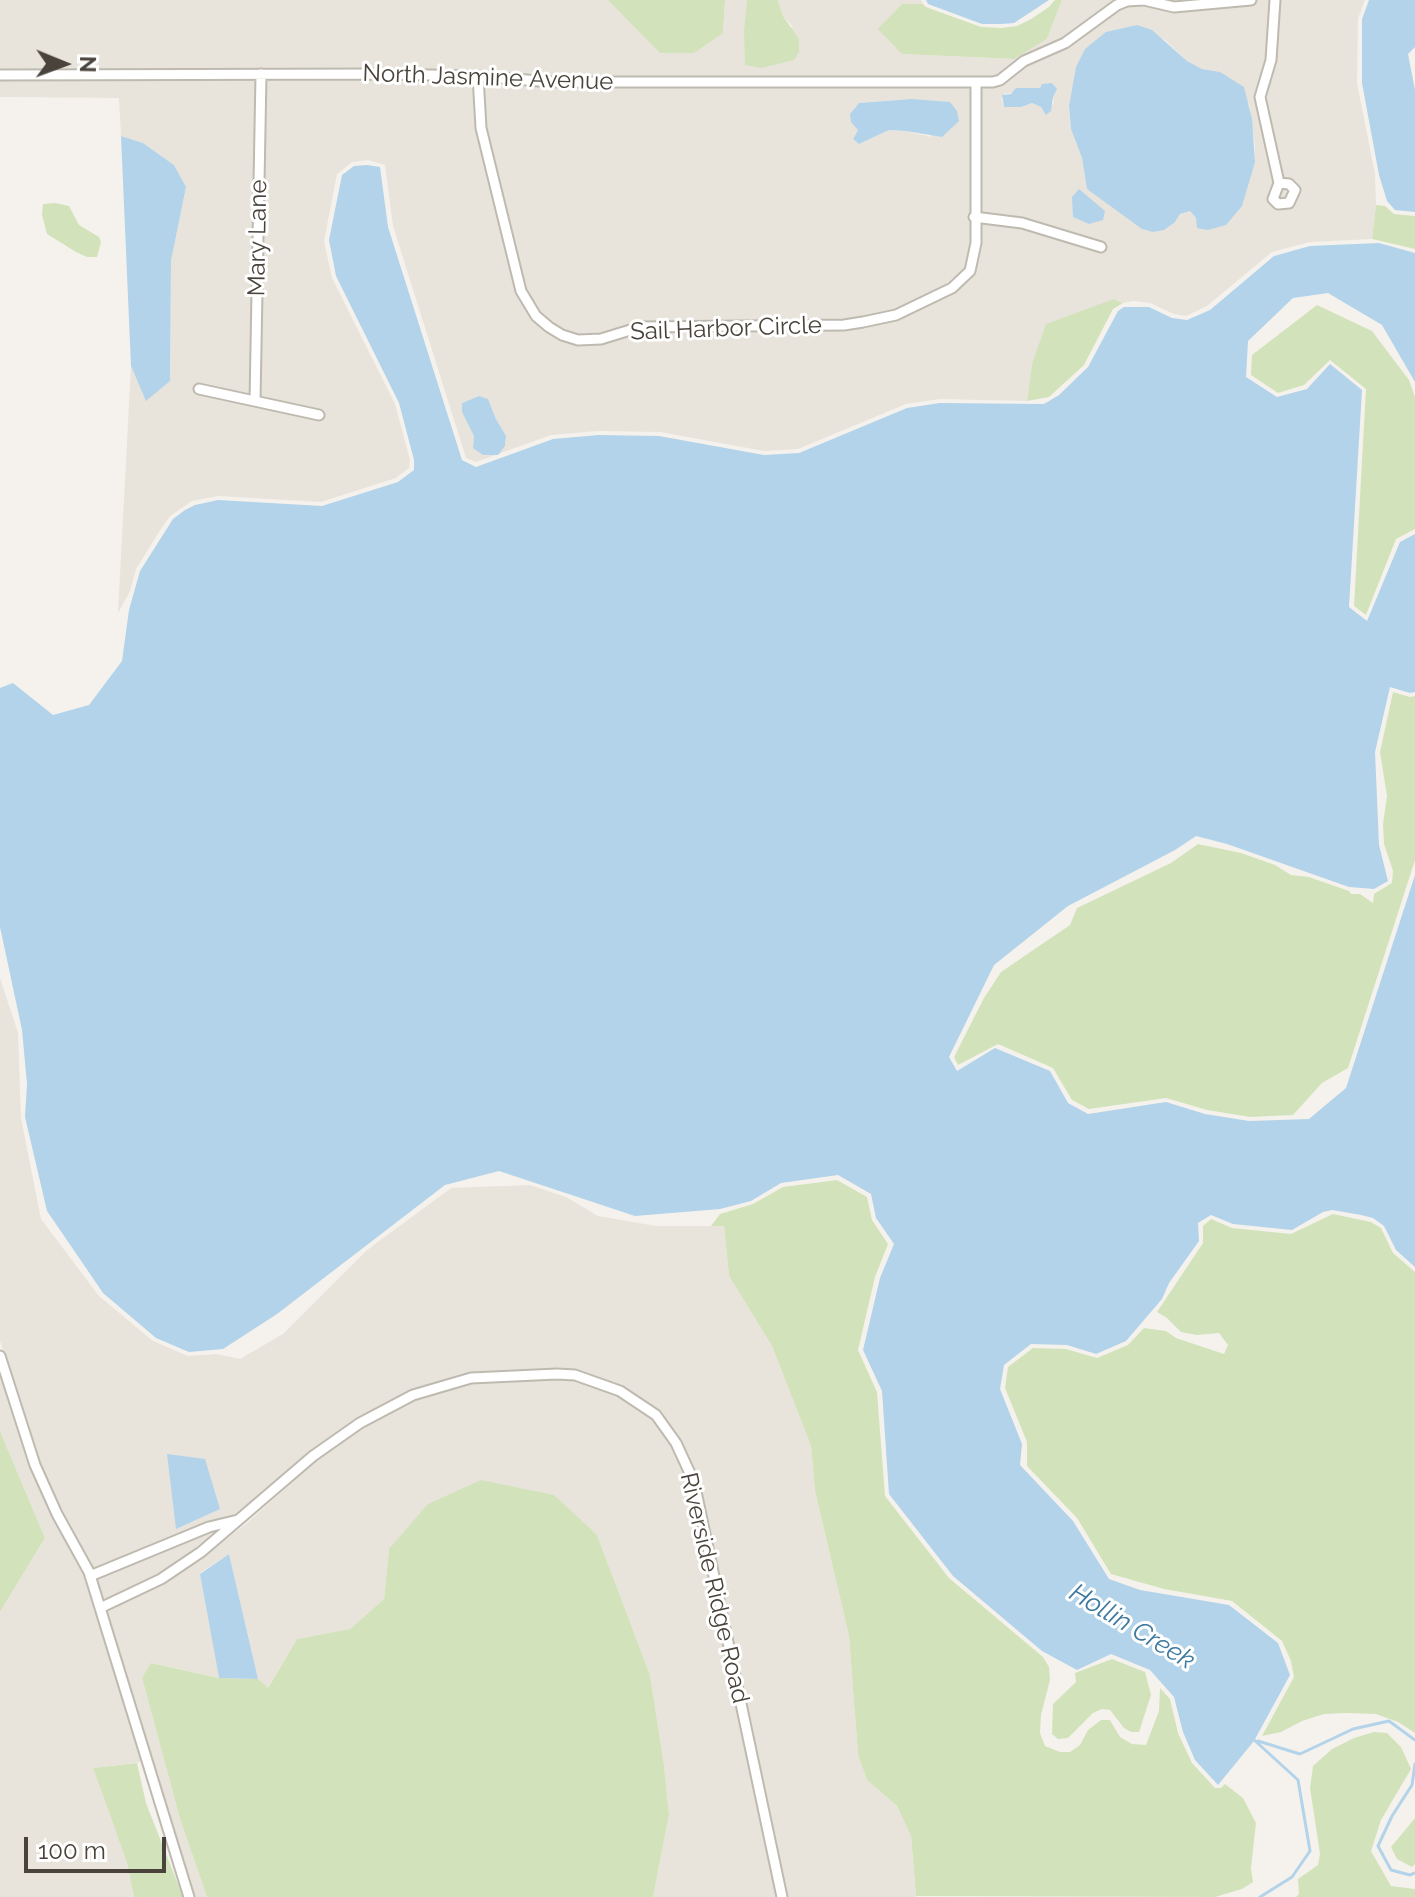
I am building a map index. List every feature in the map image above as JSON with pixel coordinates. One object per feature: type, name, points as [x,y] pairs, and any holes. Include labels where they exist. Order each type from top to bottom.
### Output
[{"type":"street","points":[[1144,0],[1174,7],[1251,0]]},
{"type":"street","name":"North Jasmine Avenue","points":[[0,75],[478,76],[551,82],[976,82],[1000,80],[1024,61],[1065,43],[1117,5],[1144,0]]},
{"type":"street","points":[[1275,0],[1271,60],[1260,97],[1279,183]]},
{"type":"street","name":"Mary Lane","points":[[255,401],[261,74]]},
{"type":"street","name":"Sail Harbor Circle","points":[[478,76],[481,128],[521,291],[536,316],[562,335],[578,340],[601,339],[640,327],[844,325],[896,315],[952,288],[970,271],[976,243],[976,82]]},
{"type":"street","points":[[974,217],[1022,223],[1101,247]]},
{"type":"street","points":[[199,389],[319,415]]},
{"type":"street","points":[[0,1356],[35,1465],[90,1576],[189,1897]]},
{"type":"street","name":"Riverside Ridge Road","points":[[100,1608],[161,1579],[201,1552],[313,1456],[360,1423],[413,1395],[471,1378],[575,1375],[620,1391],[656,1415],[676,1443],[694,1482],[782,1897]]},
{"type":"street","name":"Riverside Ridge Road","points":[[90,1576],[209,1527],[241,1519]]},
{"type":"shaded area","points":[[0,0],[608,0],[723,33],[725,0],[747,0],[747,11],[794,28],[783,16],[778,0],[921,0],[923,4],[902,4],[902,54],[1013,59],[1047,39],[1062,0],[1365,0],[1358,19],[1357,83],[1375,174],[1376,205],[1372,239],[1310,242],[1272,252],[1207,306],[1186,316],[1150,303],[1123,303],[1114,299],[1032,364],[1027,401],[940,399],[906,404],[798,449],[764,451],[660,432],[598,431],[551,435],[476,462],[466,458],[393,226],[385,165],[368,160],[352,162],[337,174],[324,241],[332,278],[395,404],[410,460],[409,468],[396,478],[321,502],[218,496],[192,501],[170,516],[159,532],[136,569],[130,591],[118,613],[131,366],[146,400],[170,381],[171,261],[186,187],[174,165],[143,143],[121,136],[119,98],[0,97],[0,80],[255,79],[250,395],[196,383],[193,392],[323,420],[325,411],[261,398],[266,79],[472,81],[475,129],[516,293],[531,318],[545,331],[560,340],[576,344],[603,343],[641,332],[844,330],[897,320],[955,292],[974,274],[981,244],[980,223],[1021,228],[1103,253],[1108,244],[1024,219],[980,213],[981,77],[551,77],[483,71],[382,69],[0,70]],"holes":[[[1164,39],[1187,61],[1202,69],[1220,72],[1249,104],[1255,162],[1196,218],[1190,211],[1180,214],[1175,222],[1087,189],[1082,158],[1071,129],[1069,106],[1072,89]],[[1041,88],[1053,97],[1054,102],[1047,114],[1032,103],[1021,107],[1004,107],[1001,98],[1004,94]],[[479,396],[488,399],[506,436],[505,446],[473,448],[474,436],[462,412],[462,403]]]},
{"type":"shaded area","points":[[483,82],[635,88],[971,87],[970,243],[965,268],[937,291],[894,311],[844,320],[640,322],[600,334],[579,335],[564,331],[540,312],[526,289],[486,128]],"holes":[[[911,99],[932,137],[889,130],[859,144],[853,139],[858,130],[850,114],[859,103]]]},
{"type":"shaded area","points":[[0,978],[18,1033],[21,1118],[41,1219],[99,1296],[153,1341],[188,1356],[217,1354],[240,1359],[283,1334],[367,1250],[451,1188],[530,1185],[566,1197],[598,1216],[656,1226],[724,1226],[729,1276],[772,1346],[811,1446],[815,1491],[849,1636],[858,1755],[867,1780],[897,1806],[911,1836],[916,1897],[788,1897],[699,1481],[681,1441],[660,1413],[622,1387],[577,1370],[557,1369],[470,1373],[411,1390],[358,1418],[310,1453],[238,1514],[206,1522],[93,1569],[40,1463],[0,1341]]},
{"type":"shaded area","points":[[0,1371],[30,1467],[83,1574],[142,1762],[93,1768],[127,1863],[134,1897],[0,1897],[0,1612],[45,1538],[0,1431]]},
{"type":"shaded area","points":[[573,1380],[618,1395],[652,1418],[671,1445],[688,1483],[777,1897],[653,1897],[669,1815],[664,1765],[650,1675],[597,1535],[389,1549],[384,1599],[350,1629],[297,1639],[267,1689],[258,1679],[229,1554],[200,1573],[219,1678],[152,1663],[142,1678],[180,1819],[207,1897],[195,1897],[107,1611],[163,1584],[204,1556],[248,1522],[317,1460],[364,1427],[415,1400],[472,1383]]},
{"type":"shaded area","points":[[221,1529],[158,1575],[104,1601],[97,1579]]},
{"type":"green space","points":[[608,0],[725,0],[723,33],[694,53],[660,53]]},
{"type":"green space","points":[[747,0],[778,0],[783,16],[799,39],[799,52],[794,60],[762,68],[745,65]]},
{"type":"green space","points":[[1055,0],[1062,0],[1047,39],[1014,59],[902,54],[878,29],[902,4],[923,4],[981,27],[1001,28],[1017,26],[1031,19]]},
{"type":"green space","points":[[43,204],[69,206],[79,225],[99,237],[101,242],[97,257],[76,252],[47,234],[42,215]]},
{"type":"green space","points":[[1376,205],[1385,206],[1394,214],[1415,216],[1415,249],[1372,239]]},
{"type":"green space","points":[[1114,299],[1123,303],[1113,309],[1084,365],[1049,397],[1027,401],[1032,364],[1046,324]]},
{"type":"green space","points":[[1317,305],[1372,331],[1409,380],[1415,397],[1415,529],[1396,539],[1366,615],[1354,606],[1366,389],[1330,360],[1304,385],[1278,393],[1251,375],[1252,355]]},
{"type":"green space","points":[[1393,692],[1415,696],[1415,860],[1348,1068],[1322,1083],[1293,1115],[1250,1117],[1207,1110],[1166,1098],[1089,1109],[1072,1100],[1053,1068],[998,1044],[958,1065],[954,1057],[1001,972],[1070,925],[1077,908],[1171,863],[1198,844],[1241,853],[1275,865],[1291,875],[1309,877],[1351,894],[1360,894],[1373,903],[1374,894],[1392,883],[1393,871],[1384,844],[1387,796],[1380,752]]},
{"type":"green space","points":[[837,1180],[867,1197],[872,1220],[888,1244],[875,1277],[858,1350],[877,1392],[885,1496],[949,1578],[1043,1657],[1049,1667],[1050,1680],[1041,1715],[1040,1733],[1045,1746],[1070,1752],[1101,1720],[1110,1720],[1120,1737],[1132,1744],[1146,1745],[1159,1711],[1160,1688],[1170,1699],[1178,1733],[1192,1763],[1215,1788],[1225,1784],[1243,1798],[1256,1823],[1251,1868],[1253,1882],[1242,1889],[1215,1897],[916,1896],[911,1836],[897,1806],[867,1780],[858,1755],[849,1636],[815,1491],[811,1446],[772,1346],[729,1276],[724,1226],[711,1226],[720,1214],[753,1204],[783,1187]]},
{"type":"green space","points":[[1333,1214],[1371,1222],[1381,1228],[1393,1253],[1415,1272],[1415,1733],[1398,1722],[1376,1714],[1346,1713],[1324,1714],[1281,1732],[1262,1736],[1294,1677],[1282,1641],[1232,1601],[1164,1589],[1111,1574],[1077,1518],[1027,1466],[1027,1442],[1005,1388],[1008,1367],[1033,1348],[1066,1349],[1097,1358],[1128,1345],[1144,1328],[1166,1331],[1176,1338],[1224,1354],[1228,1345],[1219,1333],[1197,1335],[1181,1332],[1157,1312],[1203,1243],[1203,1226],[1211,1219],[1232,1228],[1291,1234]]},
{"type":"green space","points":[[0,1431],[45,1538],[0,1612]]},
{"type":"green space","points":[[481,1480],[554,1495],[597,1535],[650,1675],[664,1765],[669,1815],[653,1897],[207,1897],[180,1819],[142,1678],[151,1663],[219,1678],[258,1679],[268,1688],[297,1639],[350,1629],[384,1599],[389,1549],[428,1504]]},
{"type":"green space","points":[[1112,1659],[1145,1672],[1151,1695],[1139,1732],[1124,1728],[1110,1710],[1102,1709],[1093,1713],[1068,1738],[1058,1739],[1052,1734],[1053,1704],[1076,1682],[1075,1673]]},
{"type":"green space","points":[[1374,1732],[1387,1733],[1401,1747],[1411,1769],[1381,1820],[1371,1851],[1391,1886],[1415,1889],[1415,1897],[1296,1897],[1299,1894],[1298,1879],[1318,1865],[1320,1854],[1310,1788],[1313,1766],[1332,1749]]},
{"type":"green space","points":[[137,1763],[146,1803],[183,1897],[134,1897],[127,1863],[93,1768]]},
{"type":"green space","points":[[1415,1818],[1415,1864],[1412,1867],[1397,1859],[1391,1847]]},
{"type":"water","points":[[926,0],[1049,0],[1014,23],[982,24],[928,4]]},
{"type":"water","points":[[1369,0],[1415,0],[1415,47],[1408,54],[1415,90],[1415,212],[1395,210],[1387,201],[1379,175],[1362,83],[1362,19]]},
{"type":"water","points":[[1137,25],[1152,30],[1187,61],[1202,69],[1220,72],[1244,87],[1252,119],[1255,162],[1242,206],[1226,225],[1208,230],[1197,228],[1196,218],[1190,211],[1180,214],[1164,230],[1153,232],[1142,229],[1087,189],[1082,158],[1071,129],[1069,106],[1076,67],[1085,49],[1106,32]]},
{"type":"water","points":[[1052,83],[1057,89],[1051,111],[1046,115],[1041,107],[1032,103],[1021,107],[1004,107],[1002,95],[1011,94],[1016,88],[1040,88],[1042,84]]},
{"type":"water","points":[[911,99],[950,102],[957,111],[959,121],[942,137],[889,130],[859,144],[853,139],[858,130],[851,122],[850,114],[859,103]]},
{"type":"water","points":[[121,136],[143,143],[174,165],[186,187],[171,261],[170,381],[146,401],[131,366]]},
{"type":"water","points":[[354,166],[380,167],[388,227],[462,460],[476,467],[553,439],[599,435],[659,436],[764,455],[799,453],[907,408],[940,403],[1044,404],[1059,395],[1088,367],[1118,311],[1124,307],[1149,307],[1172,318],[1187,320],[1210,310],[1274,256],[1310,246],[1379,243],[1415,253],[1415,382],[1382,325],[1328,293],[1293,298],[1248,341],[1246,377],[1277,397],[1307,389],[1330,364],[1362,390],[1349,607],[1367,621],[1400,542],[1415,534],[1415,692],[1390,687],[1375,752],[1379,845],[1388,881],[1374,889],[1349,887],[1196,836],[1068,906],[994,965],[949,1057],[957,1071],[995,1048],[1050,1071],[1068,1103],[1088,1114],[1166,1102],[1205,1114],[1249,1121],[1309,1119],[1346,1088],[1415,875],[1415,1267],[1396,1250],[1384,1226],[1373,1218],[1332,1210],[1292,1230],[1233,1224],[1211,1215],[1198,1223],[1199,1241],[1169,1283],[1162,1299],[1126,1341],[1096,1354],[1067,1345],[1031,1344],[1004,1365],[1000,1389],[1022,1444],[1020,1465],[1073,1521],[1109,1579],[1140,1590],[1229,1605],[1278,1643],[1290,1675],[1254,1741],[1218,1785],[1195,1760],[1183,1732],[1174,1697],[1150,1670],[1111,1654],[1077,1670],[1042,1651],[953,1576],[889,1494],[882,1391],[863,1350],[880,1278],[894,1244],[876,1218],[871,1194],[838,1175],[781,1183],[751,1201],[720,1209],[635,1216],[499,1171],[445,1185],[277,1314],[223,1349],[189,1352],[156,1338],[103,1293],[47,1211],[25,1117],[27,1084],[22,1030],[0,927],[0,688],[13,683],[53,715],[89,705],[122,661],[129,610],[140,571],[173,519],[185,510],[218,500],[322,506],[398,482],[414,470],[399,403],[336,276],[329,240],[342,175]]},
{"type":"water","points":[[1079,189],[1105,211],[1103,220],[1089,224],[1073,217],[1072,197]]},
{"type":"water","points":[[479,396],[488,399],[506,436],[505,446],[498,455],[483,455],[473,448],[474,436],[462,412],[462,403]]},
{"type":"water","points":[[167,1454],[205,1459],[220,1509],[176,1529]]},
{"type":"water","points":[[229,1554],[258,1679],[219,1678],[200,1574]]},
{"type":"waterway","points":[[1258,1741],[1300,1754],[1353,1729],[1389,1721],[1415,1740]]},
{"type":"waterway","name":"Hollin Creek","points":[[1252,1738],[1298,1780],[1310,1851],[1292,1877],[1260,1897]]},
{"type":"waterway","points":[[1415,1764],[1412,1785],[1378,1846],[1391,1870],[1410,1875],[1415,1873]]}]
